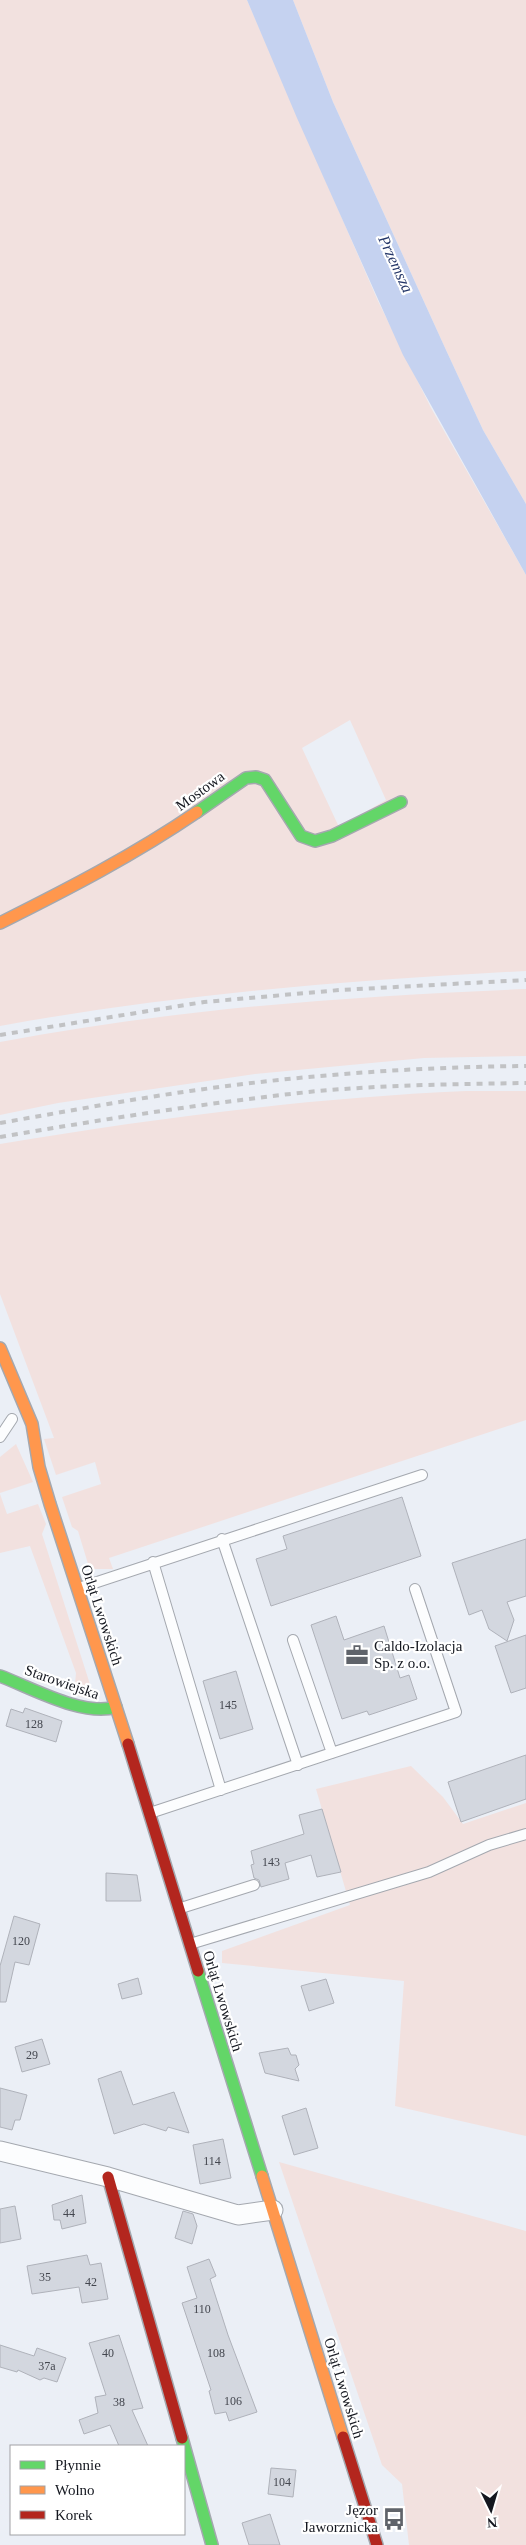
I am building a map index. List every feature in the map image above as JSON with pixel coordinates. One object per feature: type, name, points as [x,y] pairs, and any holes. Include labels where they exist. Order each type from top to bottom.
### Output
[{"type":"main road","name":"Mostowa","points":[[0,923],[70,888],[156,840],[246,778],[256,776],[265,780],[301,836],[315,842],[332,836],[401,802]]},
{"type":"main road","name":"Orląt Lwowskich","points":[[0,1348],[32,1424],[39,1467],[116,1707],[377,2545]]},
{"type":"main road","name":"Orląt Lwowskich","points":[[24,1446],[39,1467]]},
{"type":"main road","name":"Starowiejska","points":[[0,1676],[86,1709],[102,1711],[116,1707]]},
{"type":"main road","points":[[108,2177],[184,2445]]},
{"type":"main road","points":[[185,2449],[212,2545]]},
{"type":"street","points":[[0,2152],[108,2177],[238,2215],[273,2210]]},
{"type":"lane","points":[[0,1437],[12,1419]]},
{"type":"lane","points":[[78,1588],[422,1475]]},
{"type":"lane","points":[[222,1540],[298,1764]]},
{"type":"lane","points":[[154,1562],[221,1790]]},
{"type":"lane","points":[[149,1814],[456,1712],[416,1589]]},
{"type":"lane","points":[[293,1640],[332,1753]]},
{"type":"lane","points":[[190,1944],[429,1872],[489,1845],[526,1834]]},
{"type":"lane","points":[[179,1908],[254,1885]]},
{"type":"shaded area","points":[[0,0],[247,0],[378,301],[431,408],[526,575],[526,971],[262,990],[131,1005],[0,1026]],"holes":[[[350,720],[386,800],[339,827],[302,748]]]},
{"type":"shaded area","points":[[293,0],[526,0],[526,504],[483,430],[446,350],[333,102]]},
{"type":"shaded area","points":[[526,989],[526,1056],[424,1058],[255,1074],[58,1103],[0,1115],[0,1042],[131,1021],[262,1006],[328,1000]]},
{"type":"shaded area","points":[[466,1091],[526,1091],[526,1420],[109,1558],[113,1569],[93,1569],[89,1567],[78,1531],[72,1527],[62,1497],[101,1484],[95,1462],[56,1475],[44,1439],[54,1438],[0,1294],[0,1144],[232,1110],[407,1094]]},
{"type":"shaded area","points":[[16,1444],[33,1482],[0,1493],[0,1457]]},
{"type":"shaded area","points":[[0,1494],[7,1514],[38,1504],[46,1524],[42,1534],[95,1700],[74,1695],[76,1673],[30,1546],[0,1553]]},
{"type":"shaded area","points":[[411,1766],[443,1797],[463,1824],[526,1803],[526,2136],[395,2106],[404,1981],[222,1963],[222,1951],[350,1905],[316,1789]]},
{"type":"shaded area","points":[[279,2162],[526,2231],[526,2545],[409,2545],[402,2484],[382,2465]]},
{"type":"water","name":"Przemsza","points":[[247,0],[293,0],[333,102],[446,350],[483,430],[526,504],[526,575],[403,355],[297,118]]},
{"type":"building","points":[[402,1497],[421,1556],[271,1606],[256,1559],[287,1549],[283,1536]]},
{"type":"building","points":[[526,1539],[526,1596],[507,1602],[514,1620],[507,1641],[489,1629],[482,1610],[469,1615],[452,1563]]},
{"type":"building","name":"Caldo-Izolacja Sp. z o.o.","points":[[336,1616],[344,1640],[384,1626],[400,1678],[409,1675],[417,1699],[369,1715],[367,1711],[342,1719],[311,1625]]},
{"type":"building","points":[[526,1635],[526,1688],[511,1693],[495,1646]]},
{"type":"building","points":[[236,1671],[253,1729],[220,1739],[203,1681]]},
{"type":"building","points":[[25,1708],[62,1721],[56,1742],[6,1726],[11,1709],[23,1713]]},
{"type":"building","points":[[526,1755],[526,1799],[461,1822],[448,1782]]},
{"type":"building","points":[[322,1809],[341,1872],[317,1877],[311,1855],[285,1863],[289,1879],[261,1887],[259,1880],[254,1878],[251,1865],[254,1864],[251,1851],[304,1834],[299,1815]]},
{"type":"building","points":[[106,1873],[137,1875],[141,1901],[106,1901]]},
{"type":"building","points":[[14,1916],[40,1924],[29,1965],[15,1962],[6,2002],[0,2002],[0,1966]]},
{"type":"building","points":[[138,1978],[142,1994],[122,1999],[118,1984]]},
{"type":"building","points":[[326,1979],[334,2003],[309,2011],[301,1986]]},
{"type":"building","points":[[42,2039],[50,2064],[22,2072],[15,2047]]},
{"type":"building","points":[[288,2048],[291,2055],[296,2055],[299,2065],[295,2069],[299,2081],[265,2073],[259,2053]]},
{"type":"building","points":[[121,2071],[133,2105],[174,2092],[189,2133],[168,2127],[166,2131],[144,2124],[114,2134],[98,2079]]},
{"type":"building","points":[[0,2088],[27,2095],[20,2120],[15,2120],[12,2130],[0,2127]]},
{"type":"building","points":[[306,2108],[318,2148],[294,2155],[282,2116]]},
{"type":"building","points":[[223,2139],[231,2178],[200,2184],[193,2145]]},
{"type":"building","points":[[82,2195],[86,2223],[62,2229],[60,2220],[54,2220],[52,2205]]},
{"type":"building","points":[[15,2206],[21,2239],[0,2243],[0,2209]]},
{"type":"building","points":[[183,2211],[193,2214],[197,2226],[192,2244],[175,2238]]},
{"type":"building","points":[[87,2255],[90,2265],[101,2263],[108,2299],[82,2303],[79,2287],[32,2294],[27,2266]]},
{"type":"building","points":[[209,2259],[216,2276],[210,2279],[228,2335],[257,2412],[229,2421],[226,2412],[215,2414],[209,2391],[211,2390],[182,2303],[197,2298],[187,2267]]},
{"type":"building","points":[[119,2335],[143,2408],[132,2410],[148,2445],[119,2445],[110,2425],[84,2434],[79,2420],[98,2413],[95,2397],[106,2395],[89,2343]]},
{"type":"building","points":[[0,2345],[34,2356],[37,2348],[66,2358],[57,2382],[44,2378],[40,2380],[18,2370],[17,2372],[0,2367]]},
{"type":"building","points":[[271,2468],[296,2470],[293,2497],[268,2494]]},
{"type":"building","points":[[270,2514],[280,2545],[249,2545],[242,2523]]},
{"type":"railway","points":[[0,1035],[204,1002],[340,990],[526,980]]},
{"type":"railway","points":[[0,1123],[95,1106],[274,1080],[400,1070],[526,1066]]},
{"type":"railway","points":[[0,1137],[159,1111],[318,1091],[396,1086],[526,1083]]},
{"type":"traffic: fast","points":[[197,812],[246,778],[256,777],[265,780],[301,836],[315,841],[332,836],[401,802]]},
{"type":"traffic: fast","points":[[0,1676],[73,1705],[103,1709],[116,1707]]},
{"type":"traffic: fast","points":[[198,1971],[262,2176]]},
{"type":"traffic: fast","points":[[182,2438],[184,2445]]},
{"type":"traffic: fast","points":[[185,2449],[212,2545]]},
{"type":"traffic: slow","points":[[0,923],[125,857],[197,812]]},
{"type":"traffic: slow","points":[[0,1348],[32,1424],[39,1467],[50,1504],[128,1744]]},
{"type":"traffic: slow","points":[[262,2176],[343,2437]]},
{"type":"traffic: jam","points":[[128,1744],[198,1971]]},
{"type":"traffic: jam","points":[[108,2177],[182,2438]]},
{"type":"traffic: jam","points":[[343,2437],[377,2545]]},
{"type":"place","name":"Caldo-Izolacja Sp. z o.o.","points":[[357,1655]]},
{"type":"place","name":"Jęzor Jaworznicka","points":[[394,2519]]}]
